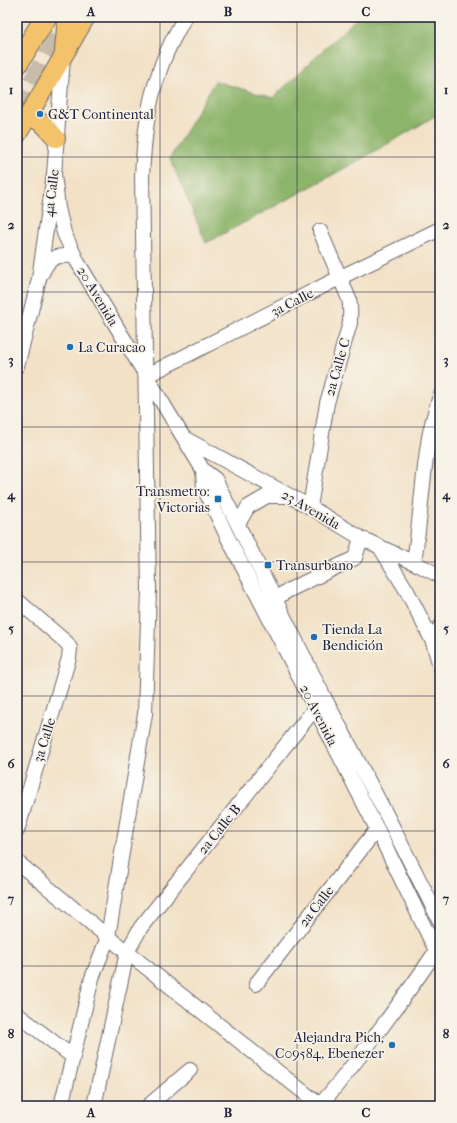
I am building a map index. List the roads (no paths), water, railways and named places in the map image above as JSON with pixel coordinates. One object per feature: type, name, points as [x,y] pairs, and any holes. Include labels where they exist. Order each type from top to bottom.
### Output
[{"type":"highway","points":[[17,64],[46,17]]},
{"type":"main road","name":"4a Calle","points":[[64,56],[67,17]]},
{"type":"main road","points":[[17,135],[86,17]]},
{"type":"main road","points":[[28,116],[43,123],[56,138]]},
{"type":"street","points":[[61,1106],[92,978],[108,937],[145,714],[149,589],[142,195],[143,151],[151,101],[158,74],[168,50],[185,17]]},
{"type":"street","name":"4a Calle","points":[[17,366],[39,279],[54,174],[64,56]]},
{"type":"street","name":"20 Avenida","points":[[54,174],[58,208],[64,233],[75,256],[203,470],[214,479],[324,697],[440,921]]},
{"type":"street","name":"3a Calle","points":[[146,376],[339,278],[440,229]]},
{"type":"street","name":"2a Calle C","points":[[310,507],[327,403],[350,323],[350,305],[320,231]]},
{"type":"street","points":[[39,279],[46,264],[51,259],[65,256],[75,256]]},
{"type":"street","points":[[414,562],[428,442],[440,396]]},
{"type":"street","name":"23 Avenida","points":[[184,438],[287,496],[310,507],[361,538],[414,562],[440,576]]},
{"type":"street","name":"20 Avenida","points":[[203,470],[204,488],[227,536],[377,829],[438,955]]},
{"type":"street","points":[[238,524],[248,507],[267,496],[287,496]]},
{"type":"street","points":[[275,599],[287,591],[355,558],[361,538]]},
{"type":"street","points":[[380,546],[406,590],[433,642],[440,666]]},
{"type":"street","name":"3a Calle","points":[[17,600],[67,643],[70,648],[69,658],[17,831]]},
{"type":"street","points":[[433,642],[440,627]]},
{"type":"street","name":"2a Calle B","points":[[94,1106],[127,952],[141,927],[324,697]]},
{"type":"street","name":"2a Calle","points":[[256,984],[377,829]]},
{"type":"street","points":[[17,862],[108,937],[320,1106],[438,955]]},
{"type":"street","points":[[17,1014],[73,1057]]},
{"type":"street","points":[[148,1106],[190,1070]]},
{"type":"tunnel","points":[[17,110],[70,19]]},
{"type":"place","name":"G&T Continental","points":[[40,114]]},
{"type":"place","name":"La Curacao","points":[[70,347]]},
{"type":"place","name":"Transmetro: Victorias","points":[[218,499]]},
{"type":"place","name":"Transurbano","points":[[268,565]]},
{"type":"place","name":"Tienda La Bendición","points":[[314,637]]},
{"type":"place","name":"Alejandra Pich, C09584, Ebenezer","points":[[392,1045]]}]
